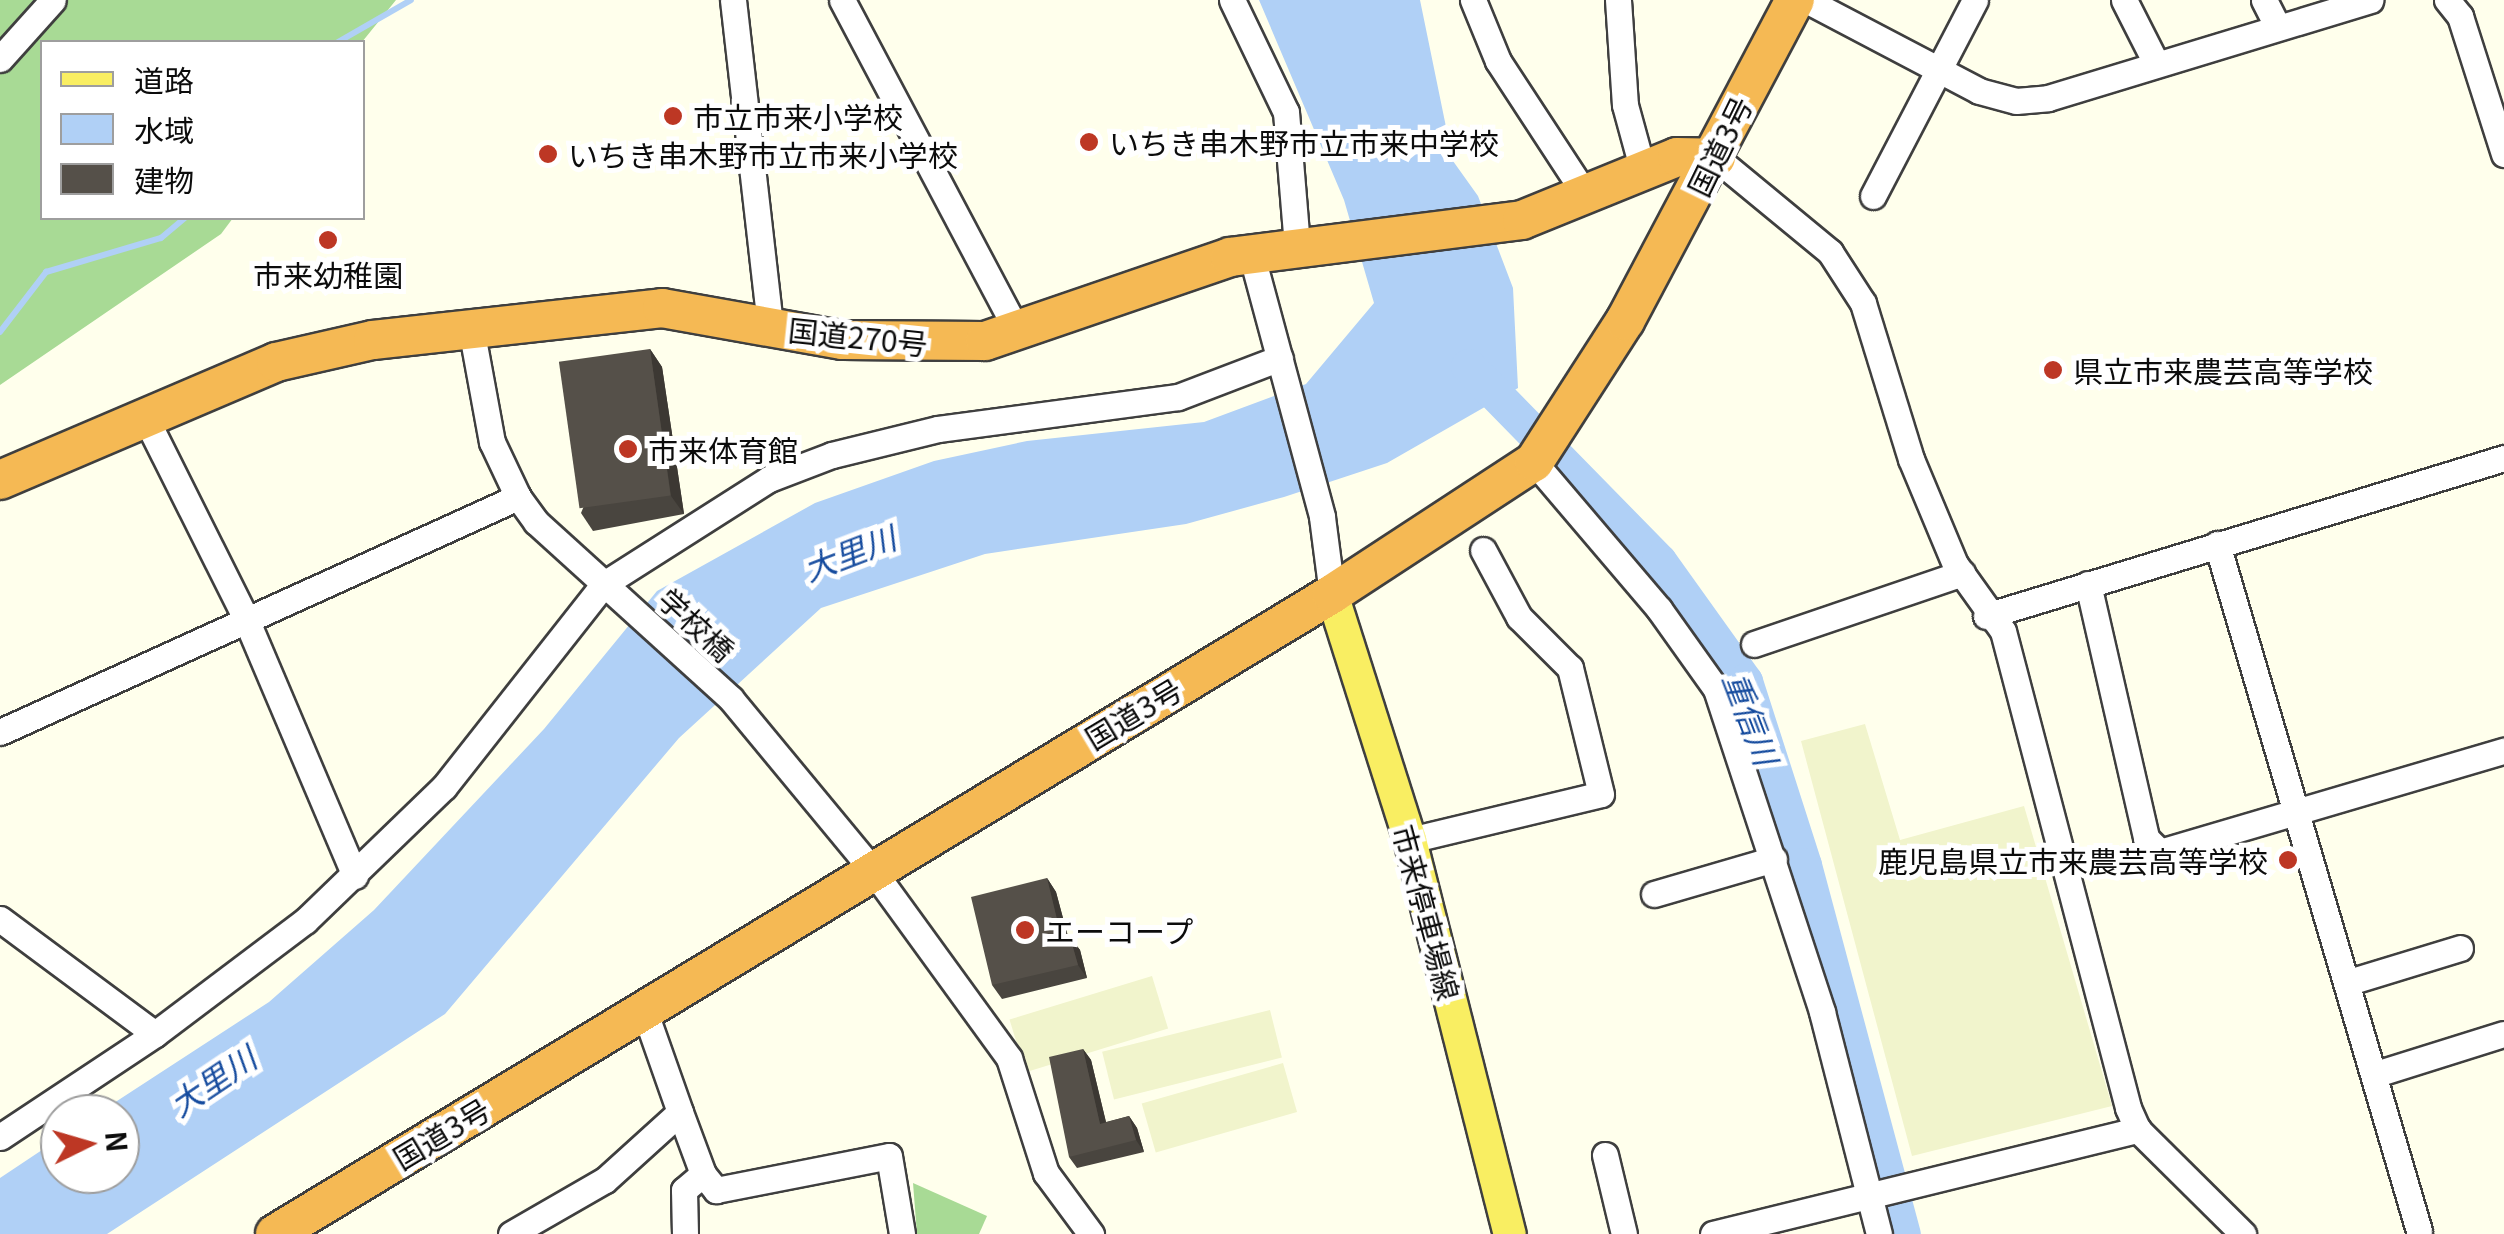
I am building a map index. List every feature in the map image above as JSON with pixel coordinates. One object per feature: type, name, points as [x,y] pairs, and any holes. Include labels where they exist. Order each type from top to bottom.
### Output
[{"type":"highway","name":"国道3号","points":[[274,1234],[871,868],[1332,594],[1534,462],[1626,322],[1716,158],[1795,0]]},
{"type":"highway","name":"国道270号","points":[[0,480],[276,362],[471,328],[662,308],[877,343],[960,344],[1017,332],[1157,277],[1313,243],[1543,215],[1686,155],[1716,158]]},
{"type":"main road","name":"市来停車場線","points":[[1332,594],[1410,840],[1510,1234]]},
{"type":"street","points":[[0,59],[53,0]]},
{"type":"street","points":[[733,0],[770,327]]},
{"type":"street","points":[[842,0],[1017,332]]},
{"type":"street","points":[[1232,0],[1286,112],[1313,243]]},
{"type":"street","points":[[1473,0],[1498,62],[1587,197]]},
{"type":"street","points":[[1618,0],[1625,105],[1643,171]]},
{"type":"street","points":[[1806,0],[1938,69],[2016,101],[2370,0]]},
{"type":"street","points":[[1874,196],[1976,0]]},
{"type":"street","points":[[2124,0],[2156,63]]},
{"type":"street","points":[[2264,0],[2278,28]]},
{"type":"street","points":[[2446,0],[2460,16],[2499,117],[2504,154]]},
{"type":"street","points":[[1716,158],[1830,252],[1863,302],[1910,459],[1962,573],[1986,616],[2003,631],[2066,884],[2138,1130],[2243,1234]]},
{"type":"street","points":[[1251,254],[1319,505],[1332,594]]},
{"type":"street","name":"学校橋","points":[[471,328],[492,442],[518,497],[731,699],[871,868],[1009,1058],[1046,1173],[1091,1234]]},
{"type":"street","points":[[0,1137],[155,1034],[355,876],[444,787],[612,590],[769,479],[832,454],[938,429],[1178,397],[1281,362]]},
{"type":"street","points":[[145,417],[246,618],[355,876]]},
{"type":"street","points":[[1534,462],[1659,609],[1716,689],[1774,859],[1879,1234]]},
{"type":"street","points":[[1986,616],[2217,544],[2503,464]]},
{"type":"street","points":[[0,732],[518,497]]},
{"type":"street","points":[[2217,544],[2376,1074],[2418,1231]]},
{"type":"street","points":[[1410,840],[1601,794],[1570,668],[1519,617],[1483,550]]},
{"type":"street","points":[[1754,644],[1962,573]]},
{"type":"street","points":[[2088,584],[2146,838],[2160,852],[2504,751]]},
{"type":"street","points":[[1654,894],[1774,859]]},
{"type":"street","points":[[0,919],[155,1034]]},
{"type":"street","points":[[2349,982],[2460,948]]},
{"type":"street","points":[[644,1010],[703,1174],[716,1190],[889,1156],[902,1234]]},
{"type":"street","points":[[2376,1074],[2504,1034]]},
{"type":"street","points":[[510,1234],[605,1180],[680,1112]]},
{"type":"street","points":[[1713,1234],[1929,1178],[2138,1130]]},
{"type":"street","points":[[1605,1155],[1624,1234]]},
{"type":"street","points":[[685,1234],[684,1190],[703,1174]]},
{"type":"green space","points":[[0,0],[396,0],[364,40],[40,40],[40,220],[232,220],[221,234],[0,385]]},
{"type":"green space","points":[[1865,724],[1900,840],[2024,806],[2112,1106],[1912,1156],[1801,741]]},
{"type":"green space","points":[[1152,976],[1168,1029],[1026,1072],[1010,1020]]},
{"type":"green space","points":[[1270,1010],[1282,1058],[1114,1099],[1102,1052]]},
{"type":"green space","points":[[1283,1063],[1297,1112],[1156,1153],[1142,1104]]},
{"type":"green space","points":[[913,1183],[987,1216],[979,1234],[917,1234]]},
{"type":"water","name":"大里川","points":[[1259,0],[1420,0],[1453,161],[1478,196],[1513,288],[1518,388],[1387,463],[1284,497],[1186,524],[985,554],[821,608],[679,738],[445,1014],[107,1234],[0,1234],[0,1178],[40,1151],[40,1194],[140,1194],[140,1094],[128,1094],[269,1002],[374,910],[544,729],[657,591],[815,503],[934,461],[1027,441],[1204,422],[1306,384],[1374,303],[1344,200]]},
{"type":"building","name":"市来体育館","points":[[650,349],[671,496],[579,508],[559,362]]},
{"type":"building","name":"エーコープ","points":[[1047,878],[1061,936],[1070,937],[1078,965],[992,985],[971,897]]},
{"type":"building","points":[[1083,1049],[1100,1124],[1129,1116],[1136,1140],[1069,1157],[1049,1057]]},
{"type":"waterway","points":[[341,40],[411,0]]},
{"type":"waterway","points":[[0,332],[46,272],[161,238],[183,220]]},
{"type":"waterway","name":"重信川","points":[[1468,366],[1659,561],[1745,681],[1804,865],[1903,1234]]},
{"type":"place","name":"市立市来小学校","points":[[673,116]]},
{"type":"place","name":"いちき串木野市立市来中学校","points":[[1089,142]]},
{"type":"place","name":"いちき串木野市立市来小学校","points":[[548,154]]},
{"type":"place","name":"市来幼稚園","points":[[328,240]]},
{"type":"place","name":"県立市来農芸高等学校","points":[[2053,370]]},
{"type":"place","name":"市来体育館","points":[[628,449]]},
{"type":"place","name":"鹿児島県立市来農芸高等学校","points":[[2288,860]]},
{"type":"place","name":"エーコープ","points":[[1025,930]]}]
